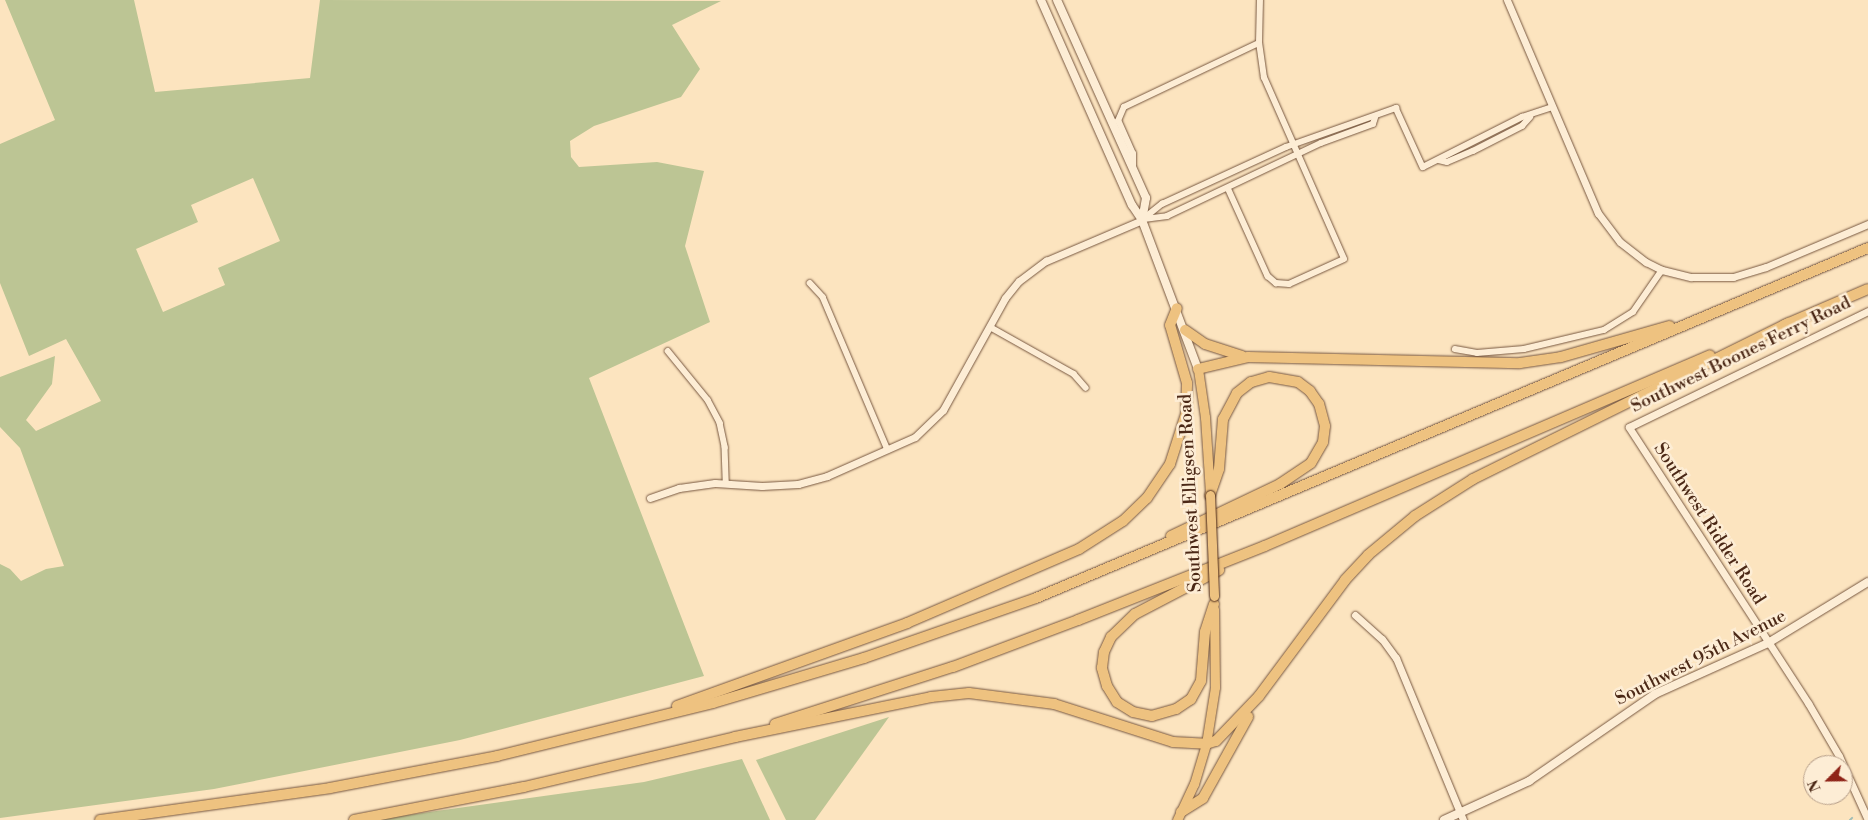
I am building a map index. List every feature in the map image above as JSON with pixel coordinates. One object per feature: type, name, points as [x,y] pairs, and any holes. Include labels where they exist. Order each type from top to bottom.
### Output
[{"type":"highway","points":[[100,820],[376,780],[544,745],[713,703],[864,658],[1028,601],[1868,248]]},
{"type":"highway","points":[[735,737],[953,667],[1264,546],[1868,289]]},
{"type":"highway","points":[[633,722],[907,624],[1079,549],[1123,521],[1147,498],[1166,471],[1186,414],[1187,383],[1170,325],[1178,308]]},
{"type":"highway","points":[[1198,369],[1248,357],[1520,363],[1561,357],[1709,315]]},
{"type":"highway","points":[[354,820],[524,787],[735,737],[931,697],[970,693],[1054,704],[1153,737],[1206,744],[1225,735],[1259,696],[1345,580],[1368,555],[1415,516],[1473,479],[1788,323]]},
{"type":"highway","points":[[1185,330],[1205,344],[1248,357]]},
{"type":"highway","points":[[1129,559],[1182,530],[1280,484],[1311,463],[1323,442],[1324,426],[1319,404],[1310,391],[1298,382],[1278,377],[1256,380],[1237,393],[1223,419],[1219,469],[1210,495]]},
{"type":"highway","points":[[1214,600],[1205,632],[1201,681],[1190,699],[1176,710],[1152,716],[1133,712],[1117,702],[1107,686],[1102,659],[1107,643],[1119,628],[1135,614],[1264,546]]},
{"type":"highway","points":[[1179,816],[1203,798],[1259,696]]},
{"type":"main road","name":"Southwest Elligsen Road","points":[[1041,0],[1132,205],[1142,220],[1178,308],[1198,369],[1205,417],[1214,600],[1215,687],[1206,744]]},
{"type":"main road","name":"Southwest Elligsen Road","points":[[1057,0],[1146,198],[1142,220]]},
{"type":"main road","name":"Southwest 95th Avenue","points":[[1444,820],[1462,817],[1529,780],[1655,694],[1768,642],[1868,582]]},
{"type":"main road","points":[[1179,816],[1206,744]]},
{"type":"street","points":[[1228,188],[1268,276],[1276,283],[1289,284],[1344,259],[1264,78],[1259,43],[1260,0]]},
{"type":"street","points":[[1507,0],[1552,107],[1606,226],[1634,254],[1662,270],[1698,278],[1739,276],[1868,224]]},
{"type":"street","points":[[1132,169],[1133,154],[1118,115],[1124,107],[1259,43]]},
{"type":"street","points":[[1439,160],[1446,162],[1473,151],[1522,126],[1530,117],[1552,107]]},
{"type":"street","points":[[1142,220],[1162,204],[1293,144],[1371,116],[1375,118],[1396,108],[1423,167],[1439,160],[1460,146],[1522,117],[1530,117]]},
{"type":"street","points":[[650,498],[679,488],[726,482],[762,486],[798,484],[827,476],[915,437],[937,417],[1005,298],[1027,274],[1046,261],[1142,220],[1167,216],[1297,154],[1349,135],[1373,124],[1375,118]]},
{"type":"street","points":[[1454,349],[1478,353],[1524,349],[1604,330],[1633,312],[1662,270]]},
{"type":"street","points":[[810,284],[823,297],[888,450]]},
{"type":"street","name":"Southwest Boones Ferry Road","points":[[1629,427],[1868,312]]},
{"type":"street","points":[[990,327],[1074,374],[1086,388]]},
{"type":"street","points":[[668,351],[708,400],[720,423],[725,447],[726,482]]},
{"type":"street","name":"Southwest Ridder Road","points":[[1629,427],[1836,751],[1868,820]]},
{"type":"street","points":[[1355,615],[1382,639],[1396,658],[1462,817]]},
{"type":"green space","points":[[5,0],[134,0],[155,92],[310,78],[320,0],[721,1],[672,25],[700,69],[681,97],[594,126],[570,141],[571,157],[579,167],[657,162],[704,171],[685,246],[710,322],[589,378],[704,676],[460,740],[214,789],[0,818],[0,564],[10,569],[21,581],[46,569],[64,566],[20,448],[0,427],[0,377],[55,356],[52,384],[26,420],[36,431],[101,401],[66,339],[29,356],[0,283],[0,144],[55,120]],"holes":[[[253,178],[280,241],[218,268],[225,285],[163,312],[136,249],[198,222],[191,205]]]},
{"type":"green space","points":[[889,717],[815,820],[786,820],[756,760]]},
{"type":"green space","points":[[742,759],[770,820],[372,820],[644,782]]}]
